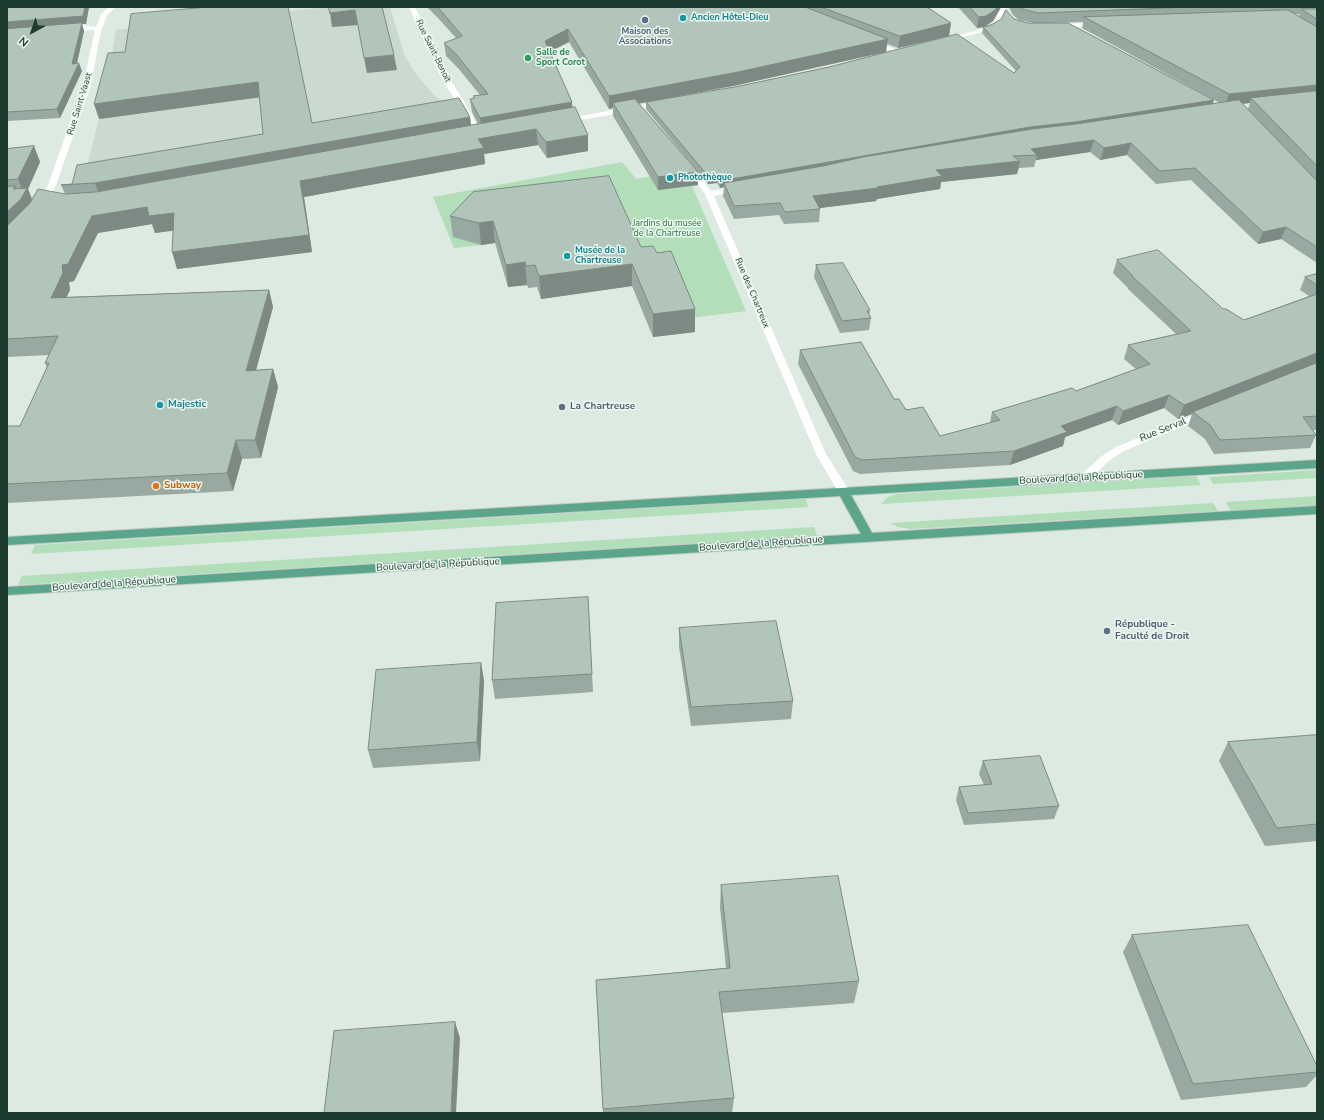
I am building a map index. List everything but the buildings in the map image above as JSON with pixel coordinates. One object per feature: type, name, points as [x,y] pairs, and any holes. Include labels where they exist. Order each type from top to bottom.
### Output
[{"type":"main road","name":"Boulevard de la République","points":[[7,541],[1317,464]]},
{"type":"main road","points":[[844,492],[869,538]]},
{"type":"main road","name":"Boulevard de la République","points":[[7,591],[1317,510]]},
{"type":"street","points":[[83,27],[94,22],[101,7]]},
{"type":"street","name":"Rue Saint-Vaast","points":[[36,213],[52,185],[80,108],[87,85],[99,29],[105,12],[113,7]]},
{"type":"street","name":"Rue Saint-Benoït","points":[[412,7],[445,78],[460,101],[479,136]]},
{"type":"street","points":[[1004,8],[1009,16]]},
{"type":"street","points":[[937,42],[987,29],[997,23],[1004,8]]},
{"type":"street","points":[[1049,27],[1107,25]]},
{"type":"street","points":[[1069,26],[1082,33]]},
{"type":"street","points":[[60,29],[83,27],[99,29]]},
{"type":"street","points":[[861,38],[901,51],[885,55]]},
{"type":"street","points":[[553,123],[673,101]]},
{"type":"street","points":[[638,107],[644,115]]},
{"type":"street","name":"Rue des Chartreux","points":[[679,156],[699,179],[709,194],[821,454],[844,492]]},
{"type":"street","points":[[709,194],[749,188]]},
{"type":"street","points":[[33,200],[53,204]]},
{"type":"street","name":"Rue Serval","points":[[1084,478],[1106,458],[1131,443],[1213,410]]},
{"type":"shaded area","points":[[330,7],[390,7],[404,54],[416,74],[433,94],[446,106],[81,189],[106,92],[116,30],[266,16],[266,13]]},
{"type":"green space","name":"Jardins du musée de la Chartreuse","points":[[622,162],[636,179],[652,176],[692,186],[746,311],[682,319],[609,198],[482,245],[454,248],[433,197]]},
{"type":"green space","points":[[1317,470],[1317,478],[1213,484],[1209,477]]},
{"type":"green space","points":[[1196,476],[1201,485],[881,504],[888,497],[896,494]]},
{"type":"green space","points":[[1317,496],[1317,506],[1231,511],[1226,502]]},
{"type":"green space","points":[[806,499],[808,507],[31,554],[35,545]]},
{"type":"green space","points":[[1213,503],[1218,511],[911,529],[898,527],[890,523]]},
{"type":"green space","points":[[814,527],[817,536],[18,585],[22,576]]},
{"type":"place","name":"Ancien Hôtel-Dieu","points":[[683,18]]},
{"type":"place","name":"Maison des Associations","points":[[645,20]]},
{"type":"place","name":"Salle de Sport Corot","points":[[528,58]]},
{"type":"place","name":"Photothèque","points":[[670,178]]},
{"type":"place","name":"Musée de la Chartreuse","points":[[567,256]]},
{"type":"place","name":"Majestic","points":[[160,405]]},
{"type":"place","name":"La Chartreuse","points":[[562,407]]},
{"type":"place","name":"Subway","points":[[156,486]]},
{"type":"place","name":"République - Faculté de Droit","points":[[1107,631]]}]
